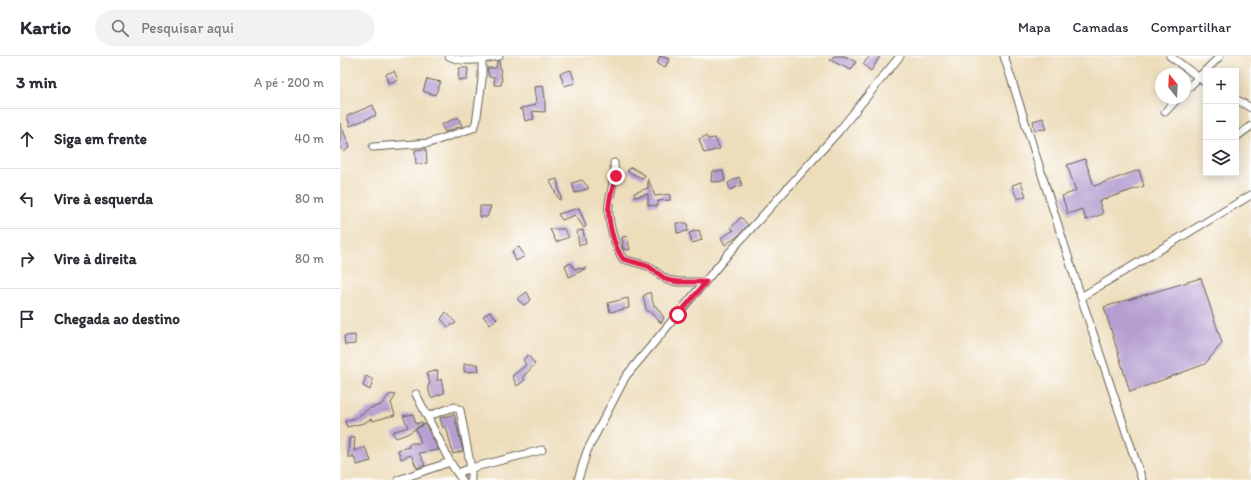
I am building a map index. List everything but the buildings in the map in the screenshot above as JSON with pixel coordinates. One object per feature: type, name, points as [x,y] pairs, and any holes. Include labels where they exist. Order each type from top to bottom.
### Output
[{"type":"street","points":[[449,56],[458,60],[473,58],[482,59],[499,56]]},
{"type":"street","points":[[578,480],[588,452],[626,376],[706,282],[838,132],[900,56]]},
{"type":"street","points":[[1004,56],[1081,297],[1142,480]]},
{"type":"street","points":[[1170,56],[1203,81]]},
{"type":"street","points":[[1191,85],[1220,56]]},
{"type":"street","points":[[373,146],[429,143],[474,128],[482,80],[482,59]]},
{"type":"street","points":[[1239,101],[1251,108]]},
{"type":"street","points":[[1165,112],[1172,104]]},
{"type":"street","points":[[1239,135],[1251,126]]},
{"type":"street","points":[[614,163],[616,176],[609,204],[609,214],[615,241],[623,259],[648,266],[667,280],[679,282],[706,282]]},
{"type":"street","points":[[1081,297],[1251,194]]},
{"type":"street","points":[[416,394],[450,462],[460,477],[471,468],[542,450]]},
{"type":"street","points":[[428,416],[454,407],[460,410],[471,468],[471,480]]},
{"type":"street","points":[[398,480],[450,462]]},
{"type":"route","points":[[616,176],[609,204],[609,214],[615,241],[623,259],[648,266],[667,280],[679,282],[706,282],[678,315]]}]
